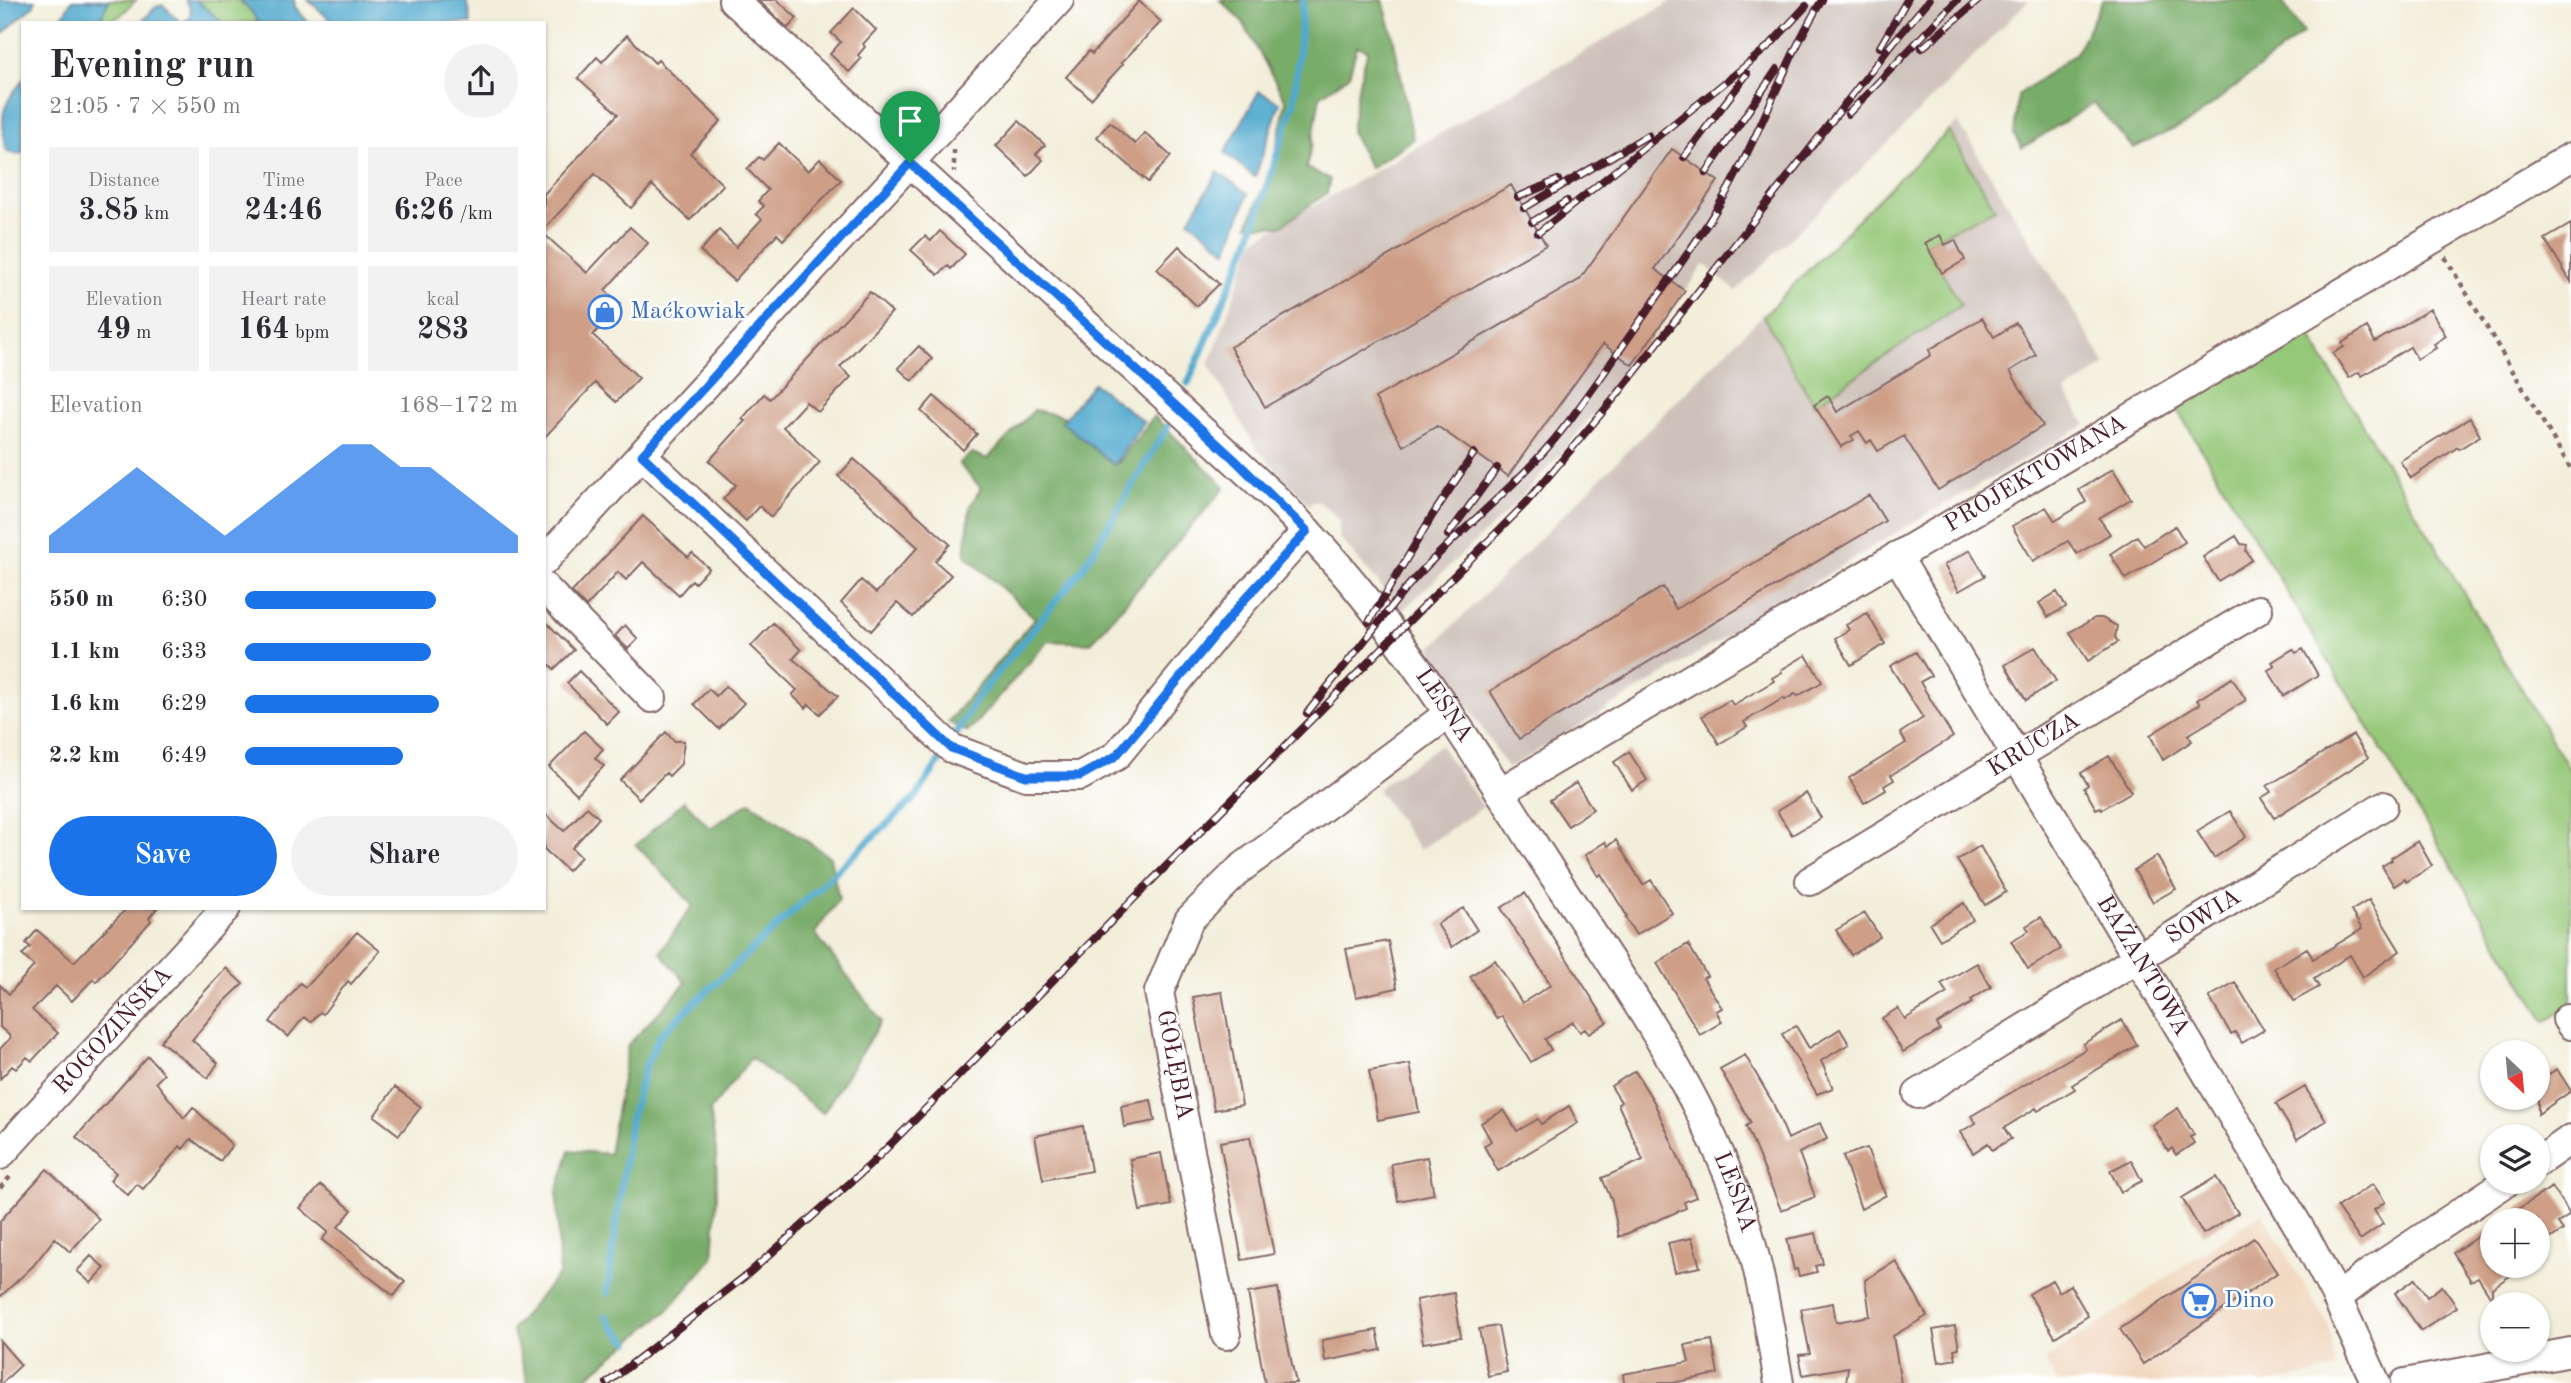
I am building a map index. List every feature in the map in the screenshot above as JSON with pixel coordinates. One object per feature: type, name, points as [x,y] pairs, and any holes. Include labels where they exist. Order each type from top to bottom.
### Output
[{"type":"street","name":"LEŚNA","points":[[733,0],[1234,459],[1307,531],[1375,611],[1448,713],[1648,1018],[1677,1067],[1708,1127],[1737,1195],[1752,1247],[1779,1383]]},
{"type":"street","points":[[546,559],[1059,0]]},
{"type":"street","name":"PROJEKTOWANA","points":[[1500,792],[2571,157]]},
{"type":"street","points":[[642,455],[951,748],[1026,776],[1080,776],[1116,756],[1244,600],[1307,531]]},
{"type":"street","name":"BAŻANTOWA","points":[[1896,556],[2309,1244],[2337,1297],[2376,1383]]},
{"type":"street","points":[[546,589],[652,698]]},
{"type":"street","name":"KRUCZA","points":[[1810,881],[2258,610]]},
{"type":"street","name":"GOŁĘBIA","points":[[1226,1335],[1159,992],[1189,920],[1240,869],[1448,713]]},
{"type":"street","name":"SOWIA","points":[[1918,1094],[2383,806]]},
{"type":"street","name":"ROGOZIŃSKA","points":[[0,1155],[224,910]]},
{"type":"street","points":[[2550,1153],[2571,1139]]},
{"type":"street","points":[[2337,1297],[2488,1194]]},
{"type":"street","points":[[2404,1383],[2571,1352]]},
{"type":"path","points":[[2434,238],[2571,470]]},
{"type":"shaded area","points":[[1674,0],[2029,0],[1859,172],[1736,291],[1704,264],[1625,375],[1559,456],[1507,512],[1402,611],[1339,537],[1339,520],[1322,506],[1321,502],[1311,502],[1310,506],[1256,448],[1209,365],[1254,240]]},
{"type":"shaded area","points":[[1958,122],[2106,365],[2065,392],[2086,425],[1920,518],[1508,769],[1431,648]]},
{"type":"shaded area","points":[[1440,745],[1483,807],[1420,850],[1377,789]]},
{"type":"shaded area","points":[[2262,1213],[2329,1326],[2337,1369],[2267,1383],[2058,1383],[2045,1360]]},
{"type":"green space","points":[[109,0],[136,0],[120,16],[110,21],[104,21],[101,17]]},
{"type":"green space","points":[[196,0],[239,0],[258,21],[221,21]]},
{"type":"green space","points":[[1220,0],[1383,0],[1393,36],[1413,139],[1370,168],[1351,131],[1359,82],[1368,50],[1357,46],[1349,76],[1320,96],[1306,168],[1330,179],[1327,193],[1281,226],[1248,225],[1273,165],[1286,101],[1242,21]]},
{"type":"green space","points":[[2103,0],[2281,0],[2303,33],[2190,122],[2133,148],[2094,103],[2022,148],[2014,134],[2018,95],[2076,53]]},
{"type":"green space","points":[[1949,131],[1995,209],[1925,243],[1961,305],[1814,405],[1763,316]]},
{"type":"green space","points":[[2306,330],[2571,772],[2571,1004],[2545,1022],[2176,407]]},
{"type":"green space","points":[[1034,410],[1063,416],[1118,463],[1154,416],[1225,487],[1091,643],[1048,641],[968,732],[948,722],[1035,618],[965,555],[970,506],[981,488],[959,464],[972,453],[987,459]]},
{"type":"green space","points":[[684,801],[710,828],[750,802],[830,857],[839,899],[815,933],[881,1021],[823,1113],[751,1058],[710,1111],[716,1150],[717,1198],[713,1258],[667,1311],[580,1383],[528,1383],[512,1329],[559,1274],[557,1192],[570,1150],[609,1154],[628,1045],[686,983],[660,952],[693,905],[636,845]]},
{"type":"water","points":[[0,0],[35,0],[34,5],[0,36]]},
{"type":"water","points":[[72,0],[109,0],[101,17],[104,21],[60,21]]},
{"type":"water","points":[[185,0],[196,0],[221,21],[185,21],[190,18],[190,8]]},
{"type":"water","points":[[239,0],[294,0],[295,7],[307,21],[257,21],[252,12]]},
{"type":"water","points":[[308,0],[465,0],[471,21],[332,21]]},
{"type":"water","points":[[163,5],[179,21],[142,21],[156,7]]},
{"type":"water","points":[[21,82],[21,153],[13,154],[5,149],[3,118],[11,97]]},
{"type":"water","points":[[1259,91],[1280,103],[1255,177],[1225,153]]},
{"type":"water","points":[[1218,172],[1248,194],[1227,251],[1189,220]]},
{"type":"water","points":[[1093,383],[1144,422],[1114,465],[1062,422]]},
{"type":"building","points":[[758,0],[777,0],[797,18],[788,28]]},
{"type":"building","points":[[1139,1],[1161,22],[1091,99],[1066,77],[1089,51],[1092,54]]},
{"type":"building","points":[[854,8],[876,30],[863,44],[865,47],[858,55],[861,59],[849,72],[830,54],[841,42],[831,33]]},
{"type":"building","points":[[627,35],[655,63],[658,60],[721,121],[690,153],[723,185],[690,220],[652,185],[631,208],[595,174],[546,227],[546,192],[618,114],[578,78],[597,57],[602,62]]},
{"type":"building","points":[[1019,121],[1045,145],[1036,154],[1043,160],[1028,176],[996,146]]},
{"type":"building","points":[[1110,122],[1135,144],[1145,133],[1171,156],[1148,182],[1097,137]]},
{"type":"building","points":[[779,143],[808,171],[820,159],[841,180],[783,240],[777,234],[734,281],[700,251],[719,230],[736,247],[762,219],[756,214],[764,206],[758,201],[768,190],[747,169],[759,157],[763,160]]},
{"type":"building","points":[[1672,149],[1718,181],[1655,269],[1685,291],[1632,365],[1603,344],[1508,476],[1437,426],[1403,446],[1375,398],[1579,280]]},
{"type":"building","points":[[1511,185],[1546,245],[1265,407],[1230,347]]},
{"type":"building","points":[[2571,224],[2571,282],[2545,239]]},
{"type":"building","points":[[630,227],[648,243],[605,290],[620,304],[593,335],[639,378],[616,402],[595,383],[546,436],[546,236],[587,273]]},
{"type":"building","points":[[940,231],[965,254],[951,269],[948,266],[938,275],[911,250],[925,236],[931,241]]},
{"type":"building","points":[[1940,235],[1945,245],[1955,240],[1965,260],[1942,273],[1925,243]]},
{"type":"building","points":[[1179,246],[1219,284],[1197,306],[1157,269]]},
{"type":"building","points":[[870,292],[892,312],[840,367],[851,377],[818,412],[806,402],[783,427],[820,462],[771,517],[759,506],[746,521],[723,499],[736,485],[709,461],[745,421],[742,419],[764,394],[770,399]]},
{"type":"building","points":[[2430,309],[2446,336],[2434,344],[2436,348],[2417,359],[2410,347],[2362,376],[2359,372],[2349,378],[2333,353],[2344,347],[2342,343],[2367,327],[2375,342]]},
{"type":"building","points":[[1982,318],[1994,337],[2016,323],[2036,355],[2010,371],[2043,426],[1938,490],[1904,436],[1878,451],[1871,440],[1867,443],[1859,431],[1851,436],[1854,440],[1841,447],[1814,405],[1828,396],[1837,412],[1931,355],[1929,350]]},
{"type":"building","points":[[919,346],[932,359],[912,381],[898,368]]},
{"type":"building","points":[[934,396],[977,434],[963,450],[921,411]]},
{"type":"building","points":[[2470,418],[2480,436],[2411,478],[2400,461]]},
{"type":"building","points":[[854,459],[950,544],[935,561],[951,575],[913,617],[897,603],[871,631],[841,603],[861,580],[876,593],[918,547],[838,476]]},
{"type":"building","points":[[2113,469],[2131,499],[2099,518],[2110,534],[2077,554],[2068,541],[2033,561],[2012,526],[2046,507],[2055,521],[2086,502],[2079,490]]},
{"type":"building","points":[[1869,495],[1885,521],[1519,739],[1490,691],[1663,587],[1676,609]]},
{"type":"building","points":[[643,516],[688,557],[692,553],[709,568],[695,583],[692,580],[679,595],[643,562],[626,580],[618,572],[586,607],[572,592]]},
{"type":"building","points":[[2175,526],[2185,542],[2126,579],[2110,554],[2137,536],[2144,546]]},
{"type":"building","points":[[2236,536],[2241,544],[2247,545],[2246,551],[2252,560],[2218,581],[2203,557]]},
{"type":"building","points":[[1970,550],[1985,576],[1959,591],[1944,565]]},
{"type":"building","points":[[2057,592],[2066,607],[2048,617],[2039,603]]},
{"type":"building","points":[[1867,613],[1885,644],[1851,665],[1835,638],[1849,630],[1846,625]]},
{"type":"building","points":[[2095,618],[2102,618],[2117,626],[2115,637],[2118,642],[2088,661],[2070,632]]},
{"type":"building","points":[[546,622],[574,650],[554,669],[546,661]]},
{"type":"building","points":[[773,623],[801,650],[793,659],[838,696],[820,714],[809,704],[806,708],[792,695],[797,690],[751,646]]},
{"type":"building","points":[[625,625],[638,639],[628,649],[615,636]]},
{"type":"building","points":[[2035,647],[2056,681],[2026,700],[2005,665]]},
{"type":"building","points":[[2293,649],[2296,653],[2303,649],[2318,675],[2284,696],[2268,670],[2275,666],[2272,662]]},
{"type":"building","points":[[1916,652],[1931,676],[1920,682],[1953,737],[1891,775],[1894,780],[1884,786],[1886,790],[1864,803],[1849,778],[1906,743],[1900,733],[1923,718],[1890,666]]},
{"type":"building","points":[[1806,655],[1822,682],[1798,696],[1795,694],[1785,700],[1784,698],[1744,722],[1747,727],[1719,744],[1702,716],[1730,700],[1733,705],[1774,681],[1772,678],[1782,672],[1781,670]]},
{"type":"building","points":[[579,671],[619,712],[607,724],[567,683]]},
{"type":"building","points":[[2232,678],[2246,700],[2188,735],[2192,741],[2163,760],[2150,735],[2200,704],[2197,700]]},
{"type":"building","points":[[726,686],[744,703],[719,729],[694,704],[709,689],[716,696]]},
{"type":"building","points":[[584,731],[603,749],[595,758],[604,766],[577,794],[549,767]]},
{"type":"building","points":[[666,732],[674,741],[684,741],[681,764],[669,776],[666,773],[639,799],[620,780]]},
{"type":"building","points":[[2353,735],[2368,758],[2274,818],[2261,798],[2271,792],[2267,786]]},
{"type":"building","points":[[1629,752],[1647,780],[1632,790],[1614,762]]},
{"type":"building","points":[[2109,756],[2131,792],[2102,809],[2096,809],[2084,788],[2088,785],[2081,773]]},
{"type":"building","points":[[1576,783],[1593,809],[1568,826],[1550,800]]},
{"type":"building","points":[[1806,793],[1821,818],[1792,835],[1777,811]]},
{"type":"building","points":[[587,807],[599,818],[572,848],[581,857],[568,871],[546,851],[546,815],[564,831]]},
{"type":"building","points":[[2230,811],[2246,837],[2214,858],[2197,831]]},
{"type":"building","points":[[1616,840],[1643,885],[1651,880],[1672,913],[1636,935],[1601,874],[1598,876],[1585,855],[1605,842],[1608,846]]},
{"type":"building","points":[[2418,841],[2432,866],[2394,886],[2382,866]]},
{"type":"building","points":[[1980,846],[2006,892],[1985,905],[1957,860]]},
{"type":"building","points":[[2157,856],[2176,889],[2153,902],[2134,870]]},
{"type":"building","points":[[1525,893],[1607,1022],[1589,1034],[1585,1029],[1580,1032],[1573,1022],[1545,1039],[1551,1050],[1531,1062],[1502,1016],[1497,1019],[1470,976],[1495,960],[1522,1003],[1551,985],[1501,908]]},
{"type":"building","points":[[2369,900],[2400,951],[2363,977],[2350,955],[2314,979],[2319,987],[2294,1001],[2274,968],[2307,948],[2313,959],[2362,929],[2351,911]]},
{"type":"building","points":[[1964,903],[1973,920],[1940,940],[1930,924]]},
{"type":"building","points":[[1463,908],[1477,930],[1452,947],[1437,924]]},
{"type":"building","points":[[125,910],[155,910],[149,918],[151,921],[96,982],[93,979],[72,1001],[56,986],[32,1010],[58,1033],[32,1061],[27,1057],[16,1069],[12,1066],[0,1079],[0,1049],[11,1037],[0,1027],[0,985],[9,994],[34,966],[22,955],[30,947],[26,943],[37,930],[74,962]]},
{"type":"building","points":[[1865,913],[1880,937],[1851,955],[1836,930]]},
{"type":"building","points":[[2041,917],[2061,949],[2028,969],[2011,941],[2029,931],[2026,926]]},
{"type":"building","points":[[357,932],[380,951],[351,984],[348,981],[323,1014],[320,1012],[311,1022],[304,1017],[288,1037],[270,1022],[300,983],[305,987],[310,983]]},
{"type":"building","points":[[1388,941],[1397,988],[1356,997],[1346,949]]},
{"type":"building","points":[[1688,944],[1707,976],[1703,978],[1722,1008],[1716,1011],[1722,1022],[1700,1035],[1657,963]]},
{"type":"building","points":[[1977,963],[1991,987],[1971,1000],[1972,1003],[1937,1024],[1940,1030],[1903,1052],[1882,1018],[1898,1008],[1905,1019],[1947,993],[1941,984]]},
{"type":"building","points":[[226,968],[243,984],[221,1005],[192,1040],[218,1063],[208,1078],[160,1041]]},
{"type":"building","points":[[2235,982],[2264,1030],[2242,1043],[2235,1032],[2231,1034],[2209,997]]},
{"type":"building","points":[[1222,992],[1242,1105],[1214,1110],[1193,997]]},
{"type":"building","points":[[2122,1020],[2137,1045],[2072,1085],[2075,1089],[2038,1111],[2036,1108],[2004,1128],[2011,1139],[1992,1150],[1988,1143],[1973,1153],[1960,1132],[1976,1123],[1971,1116],[2086,1049],[2083,1044]]},
{"type":"building","points":[[1796,1026],[1809,1048],[1840,1029],[1849,1044],[1821,1061],[1833,1088],[1817,1094],[1782,1034]]},
{"type":"building","points":[[1745,1055],[1773,1103],[1788,1139],[1820,1123],[1827,1139],[1799,1153],[1815,1197],[1781,1210],[1746,1126],[1751,1123],[1720,1069]]},
{"type":"building","points":[[148,1056],[164,1074],[156,1082],[184,1118],[193,1107],[232,1145],[220,1161],[191,1139],[183,1149],[180,1146],[143,1189],[137,1184],[128,1195],[110,1180],[116,1173],[76,1137]]},
{"type":"building","points":[[1410,1064],[1419,1112],[1378,1120],[1369,1071]]},
{"type":"building","points":[[2557,1069],[2571,1091],[2550,1106],[2550,1073]]},
{"type":"building","points":[[1635,1071],[1654,1102],[1696,1197],[1684,1202],[1686,1208],[1619,1237],[1612,1201],[1602,1178],[1643,1160],[1618,1104],[1621,1102],[1611,1086]]},
{"type":"building","points":[[395,1087],[421,1107],[399,1135],[374,1116]]},
{"type":"building","points":[[2305,1087],[2326,1121],[2297,1139],[2276,1104]]},
{"type":"building","points":[[1151,1100],[1155,1121],[1124,1127],[1121,1106]]},
{"type":"building","points":[[1569,1106],[1578,1123],[1498,1171],[1484,1146],[1491,1141],[1481,1123],[1504,1110],[1517,1131],[1538,1119],[1541,1124]]},
{"type":"building","points":[[2178,1108],[2194,1135],[2190,1137],[2194,1143],[2176,1155],[2172,1148],[2168,1151],[2152,1125]]},
{"type":"building","points":[[1083,1126],[1091,1171],[1043,1180],[1035,1136]]},
{"type":"building","points":[[1250,1137],[1274,1254],[1242,1260],[1220,1142]]},
{"type":"building","points":[[1867,1148],[1886,1195],[1861,1209],[1843,1156]]},
{"type":"building","points":[[1161,1153],[1171,1205],[1140,1211],[1130,1159]]},
{"type":"building","points":[[1427,1157],[1434,1194],[1398,1201],[1391,1164]]},
{"type":"building","points":[[2131,1160],[2142,1181],[2121,1192],[2110,1171]]},
{"type":"building","points":[[47,1169],[99,1219],[70,1252],[55,1238],[33,1266],[0,1297],[0,1221]]},
{"type":"building","points":[[2216,1177],[2238,1213],[2203,1234],[2182,1198]]},
{"type":"building","points":[[2373,1184],[2385,1202],[2374,1210],[2383,1224],[2360,1240],[2337,1207]]},
{"type":"building","points":[[321,1185],[352,1210],[338,1227],[405,1282],[394,1296],[322,1240],[328,1232],[300,1208]]},
{"type":"building","points":[[2552,1187],[2570,1215],[2558,1223],[2563,1230],[2550,1239],[2550,1208],[2520,1208],[2541,1194],[2550,1194]]},
{"type":"building","points":[[1816,1233],[1823,1264],[1815,1266],[1817,1272],[1799,1276],[1797,1269],[1794,1270],[1787,1239]]},
{"type":"building","points":[[2480,1235],[2480,1278],[2507,1278],[2492,1288],[2492,1292],[2488,1292],[2478,1277],[2471,1281],[2453,1253]]},
{"type":"building","points":[[1692,1238],[1700,1267],[1675,1272],[1668,1243]]},
{"type":"building","name":"Dino","points":[[2254,1238],[2277,1273],[2143,1364],[2120,1329]]},
{"type":"building","points":[[91,1256],[105,1268],[91,1283],[77,1271]]},
{"type":"building","points":[[1896,1261],[1927,1316],[1893,1336],[1901,1383],[1846,1383],[1848,1367],[1803,1375],[1799,1355],[1810,1354],[1801,1309],[1833,1303],[1836,1322],[1870,1316],[1865,1280]]},
{"type":"building","points":[[2415,1279],[2427,1297],[2442,1286],[2457,1307],[2421,1331],[2395,1293]]},
{"type":"building","points":[[2052,1280],[2059,1292],[2070,1285],[2088,1316],[2055,1337],[2029,1294]]},
{"type":"building","points":[[1278,1288],[1296,1383],[1265,1383],[1248,1293]]},
{"type":"building","points":[[1454,1293],[1461,1337],[1423,1343],[1416,1300]]},
{"type":"building","points":[[1498,1326],[1507,1372],[1488,1376],[1479,1329]]},
{"type":"building","points":[[1955,1326],[1959,1348],[1954,1349],[1956,1359],[1939,1362],[1933,1330]]},
{"type":"building","points":[[1377,1330],[1381,1350],[1325,1361],[1322,1340]]},
{"type":"building","points":[[1712,1340],[1718,1374],[1672,1383],[1624,1383],[1623,1374],[1689,1362],[1685,1345]]},
{"type":"building","points":[[0,1341],[21,1365],[2,1383],[0,1383]]},
{"type":"waterway","points":[[1188,383],[1248,244],[1294,102],[1303,0]]},
{"type":"waterway","points":[[956,734],[976,699],[1083,568],[1169,424]]},
{"type":"waterway","points":[[607,1293],[631,1117],[645,1067],[661,1034],[916,797],[942,757]]},
{"type":"waterway","points":[[606,1316],[629,1342]]},
{"type":"railway","points":[[1402,593],[1441,551],[1544,452],[1600,379],[1694,245],[1725,195],[1822,0]]},
{"type":"railway","points":[[1880,47],[1907,0]]},
{"type":"railway","points":[[607,1383],[748,1274],[869,1166],[1526,503],[1617,395],[1929,0]]},
{"type":"railway","points":[[1848,114],[1957,0]]},
{"type":"railway","points":[[1922,48],[1979,0]]},
{"type":"railway","points":[[1538,233],[1744,67],[1771,44],[1806,6]]},
{"type":"railway","points":[[1706,173],[1777,69]]},
{"type":"railway","points":[[1684,157],[1747,74]]},
{"type":"railway","points":[[1524,208],[1648,135]]},
{"type":"railway","points":[[1518,197],[1558,180]]},
{"type":"railway","points":[[1532,222],[1567,201]]},
{"type":"railway","points":[[1369,622],[1432,516],[1474,453]]},
{"type":"railway","points":[[1448,535],[1497,468]]},
{"type":"railway","points":[[1307,713],[1407,587]]},
{"type":"place","name":"Maćkowiak","points":[[605,312]]},
{"type":"place","name":"Dino","points":[[2199,1301]]},
{"type":"route","points":[[910,163],[1234,459],[1307,531],[1244,600],[1116,756],[1080,776],[1026,776],[951,748],[642,455],[910,163]]}]
